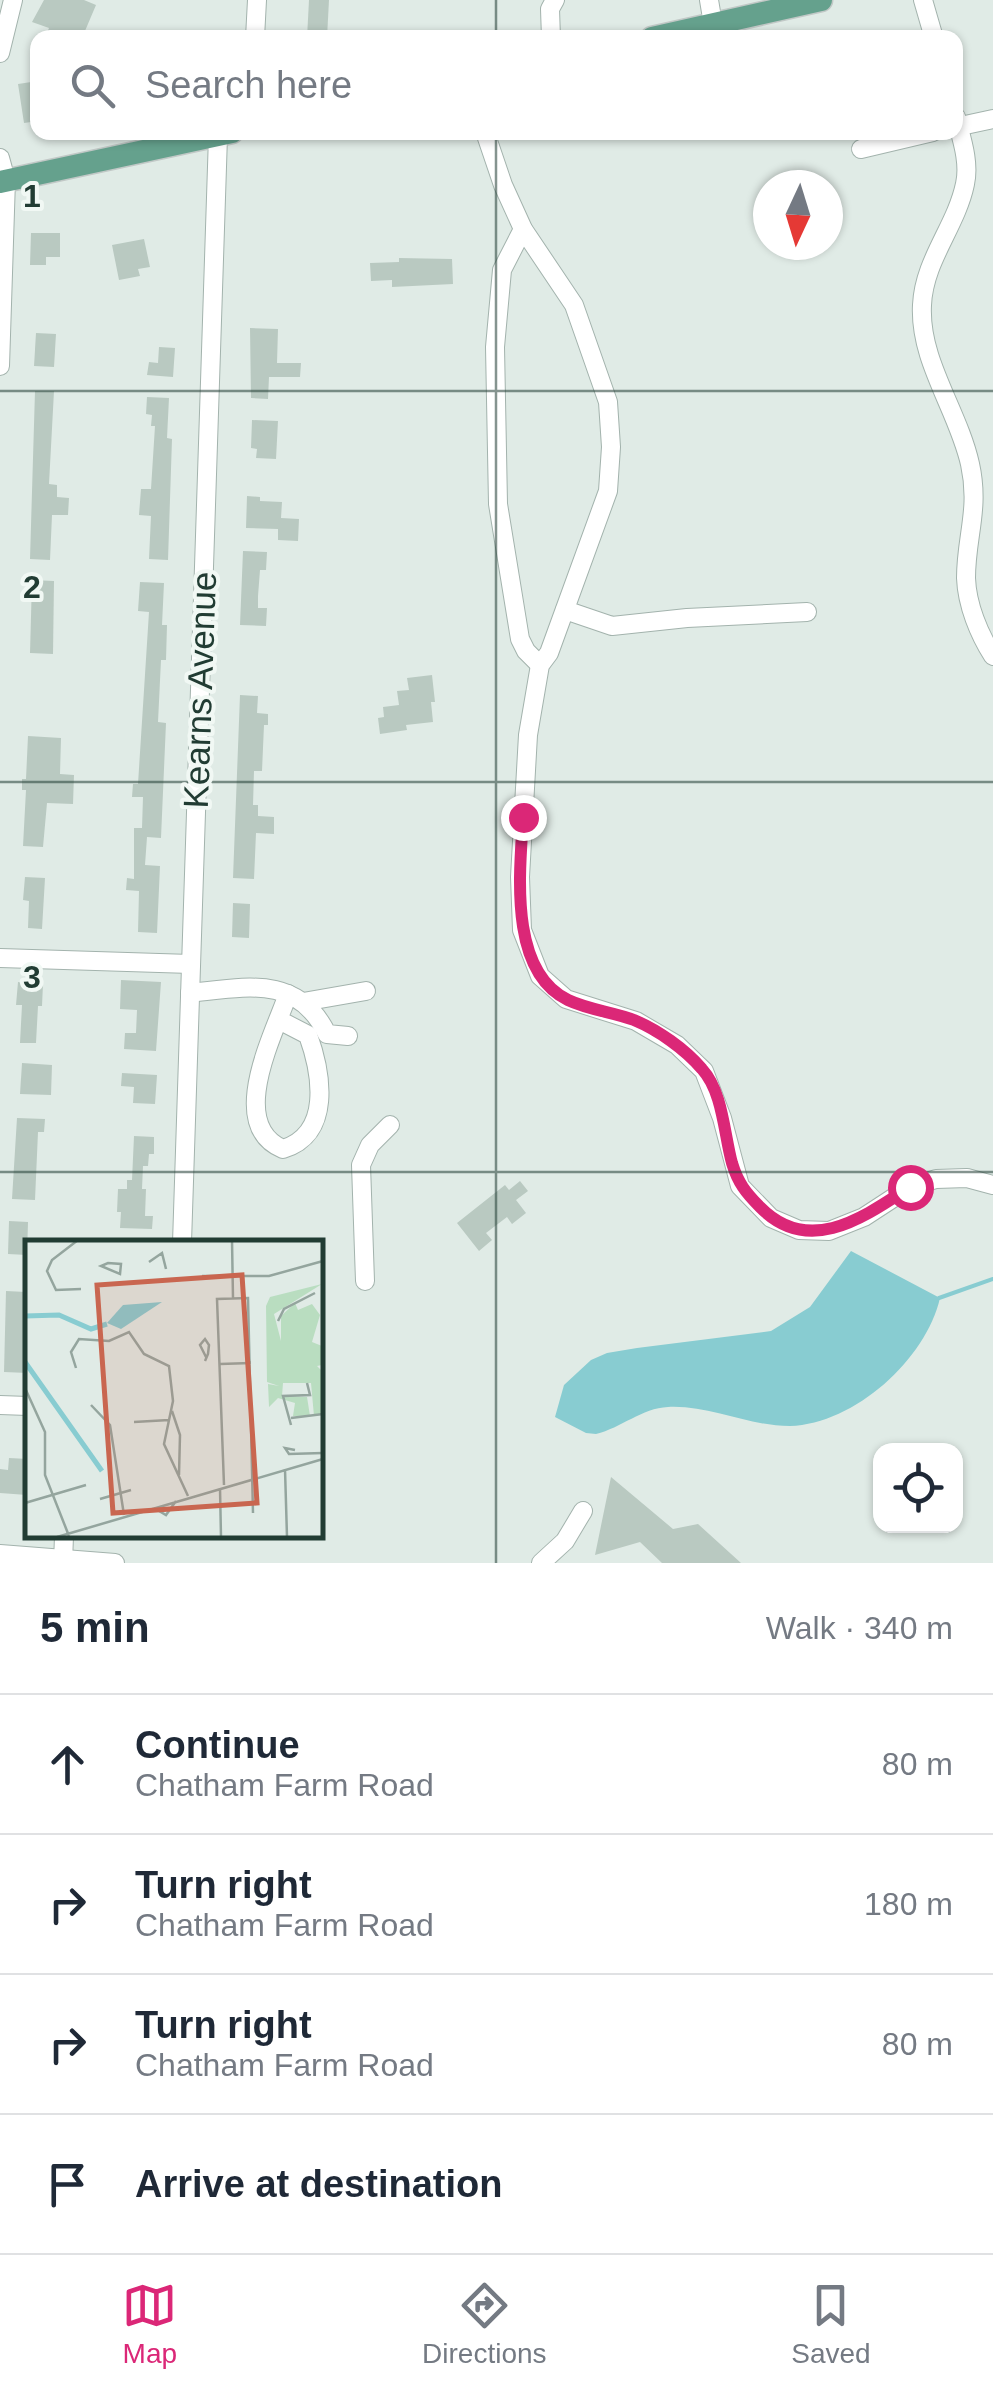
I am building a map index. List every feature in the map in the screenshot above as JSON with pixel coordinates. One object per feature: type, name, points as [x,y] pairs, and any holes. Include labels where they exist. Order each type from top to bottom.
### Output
[{"type":"main road","points":[[687,30],[821,0]]},
{"type":"main road","points":[[2,173],[191,140]]},
{"type":"street","points":[[0,52],[13,0]]},
{"type":"street","points":[[255,30],[257,0]]},
{"type":"street","points":[[551,30],[550,9],[555,0]]},
{"type":"street","points":[[709,0],[713,24]]},
{"type":"street","points":[[923,0],[932,30]]},
{"type":"street","points":[[963,123],[993,119]]},
{"type":"street","name":"Kearns Avenue","points":[[182,1240],[225,140]]},
{"type":"street","points":[[489,140],[503,186],[523,229],[574,304],[608,402],[611,447],[608,490],[549,653],[540,666],[528,735],[520,877],[522,930],[540,976],[566,999],[636,1021],[676,1045],[704,1071],[722,1118],[740,1186],[771,1218],[799,1230],[829,1231],[864,1217],[910,1187],[936,1179],[967,1178],[993,1186]]},
{"type":"street","points":[[861,148],[897,140]]},
{"type":"street","points":[[960,140],[966,161],[965,186],[929,265],[921,310],[928,354],[971,467],[975,509],[966,577],[977,626],[993,656]]},
{"type":"street","points":[[0,366],[2,173]]},
{"type":"street","points":[[523,229],[502,270],[496,346],[498,487],[520,639],[540,666]]},
{"type":"street","points":[[565,610],[612,626],[807,612]]},
{"type":"street","points":[[0,958],[191,964]]},
{"type":"street","points":[[190,993],[251,986],[296,998],[366,991]]},
{"type":"street","points":[[279,1020],[308,1036],[314,1051],[319,1106],[316,1124],[307,1136],[284,1149],[264,1138],[257,1122],[260,1072],[267,1044],[279,1020],[296,998]]},
{"type":"street","points":[[296,998],[318,1016],[328,1034],[348,1036]]},
{"type":"street","points":[[365,1281],[360,1165],[370,1145],[390,1125]]},
{"type":"street","points":[[0,1404],[25,1406]]},
{"type":"street","points":[[541,1563],[566,1541],[583,1511]]},
{"type":"street","points":[[0,1554],[114,1563]]},
{"type":"water","points":[[851,1251],[940,1298],[932,1321],[904,1365],[862,1401],[839,1414],[790,1426],[668,1407],[596,1434],[555,1417],[564,1385],[591,1360],[637,1348],[771,1331],[810,1307]]},
{"type":"building","points":[[44,0],[84,0],[96,5],[85,30],[48,30],[32,22]]},
{"type":"building","points":[[309,0],[329,0],[327,30],[307,30]]},
{"type":"building","points":[[30,82],[30,122],[24,123],[18,84]]},
{"type":"building","points":[[31,233],[60,233],[60,257],[46,257],[46,265],[30,265]]},
{"type":"building","points":[[144,239],[150,267],[138,269],[140,276],[119,280],[112,245]]},
{"type":"building","points":[[399,258],[452,259],[453,284],[392,287],[392,280],[371,281],[370,263],[399,262]]},
{"type":"building","points":[[250,328],[278,329],[277,363],[301,363],[300,377],[269,377],[268,399],[251,398]]},
{"type":"building","points":[[36,333],[56,334],[54,367],[34,366]]},
{"type":"building","points":[[159,347],[175,348],[173,377],[147,375],[149,362],[158,363]]},
{"type":"building","points":[[35,391],[54,391],[49,484],[57,485],[57,497],[69,498],[68,515],[52,515],[50,560],[30,559]]},
{"type":"building","points":[[147,397],[169,398],[167,438],[172,439],[168,560],[149,559],[151,516],[139,515],[141,489],[151,489],[155,426],[151,426],[152,415],[146,414]]},
{"type":"building","points":[[252,420],[278,421],[276,459],[256,458],[257,449],[251,448]]},
{"type":"building","points":[[247,496],[282,502],[281,518],[299,519],[298,541],[278,540],[278,529],[246,528]]},
{"type":"building","points":[[243,551],[267,552],[266,570],[260,570],[258,596],[258,608],[267,608],[266,626],[240,625]]},
{"type":"building","points":[[32,580],[54,581],[53,654],[30,653]]},
{"type":"building","points":[[140,582],[164,583],[162,625],[167,625],[158,722],[166,723],[161,838],[147,837],[145,865],[160,866],[157,933],[138,932],[139,891],[126,890],[127,878],[134,879],[134,828],[142,828],[143,797],[132,797],[133,784],[138,784],[149,612],[138,611]]},
{"type":"building","points":[[432,675],[433,722],[406,725],[407,730],[380,734],[378,718],[384,717],[383,707],[399,705],[397,691],[409,690],[407,678]]},
{"type":"building","points":[[240,695],[258,696],[257,713],[268,714],[262,771],[254,771],[253,805],[258,805],[258,816],[274,817],[274,834],[256,833],[254,879],[233,878]]},
{"type":"building","points":[[28,736],[61,738],[60,774],[74,775],[73,804],[47,803],[43,847],[23,846],[26,790],[22,790],[22,779],[26,779]]},
{"type":"building","points":[[25,877],[45,878],[42,929],[28,928],[29,901],[23,900]]},
{"type":"building","points":[[233,903],[250,904],[249,938],[232,937]]},
{"type":"building","points":[[121,980],[161,982],[156,1051],[124,1049],[125,1033],[136,1033],[137,1010],[120,1009]]},
{"type":"building","points":[[18,982],[43,984],[36,1043],[20,1043],[22,1005],[16,1005]]},
{"type":"building","points":[[22,1063],[52,1065],[51,1095],[20,1094]]},
{"type":"building","points":[[122,1073],[157,1075],[155,1104],[133,1103],[134,1087],[121,1086]]},
{"type":"building","points":[[17,1118],[45,1119],[44,1132],[38,1132],[35,1200],[12,1199]]},
{"type":"building","points":[[134,1136],[154,1137],[154,1154],[149,1154],[148,1166],[143,1166],[142,1189],[146,1189],[145,1216],[153,1216],[152,1229],[120,1228],[118,1189],[127,1189],[127,1180],[132,1180]]},
{"type":"building","points":[[520,1181],[528,1191],[516,1200],[526,1213],[512,1224],[507,1217],[486,1233],[492,1240],[479,1251],[457,1223],[505,1185],[509,1190]]},
{"type":"building","points":[[9,1221],[28,1222],[25,1255],[8,1254]]},
{"type":"building","points":[[6,1291],[25,1292],[25,1373],[4,1372]]},
{"type":"building","points":[[9,1458],[25,1459],[25,1495],[0,1493],[0,1469],[8,1470]]},
{"type":"building","points":[[611,1477],[673,1529],[698,1524],[741,1563],[662,1563],[640,1542],[595,1555]]},
{"type":"waterway","points":[[939,1298],[993,1279]]},
{"type":"route","points":[[523,817],[522,930],[540,976],[566,999],[636,1021],[676,1045],[704,1071],[722,1118],[740,1186],[771,1218],[799,1230],[829,1231],[864,1217],[910,1187]]}]
